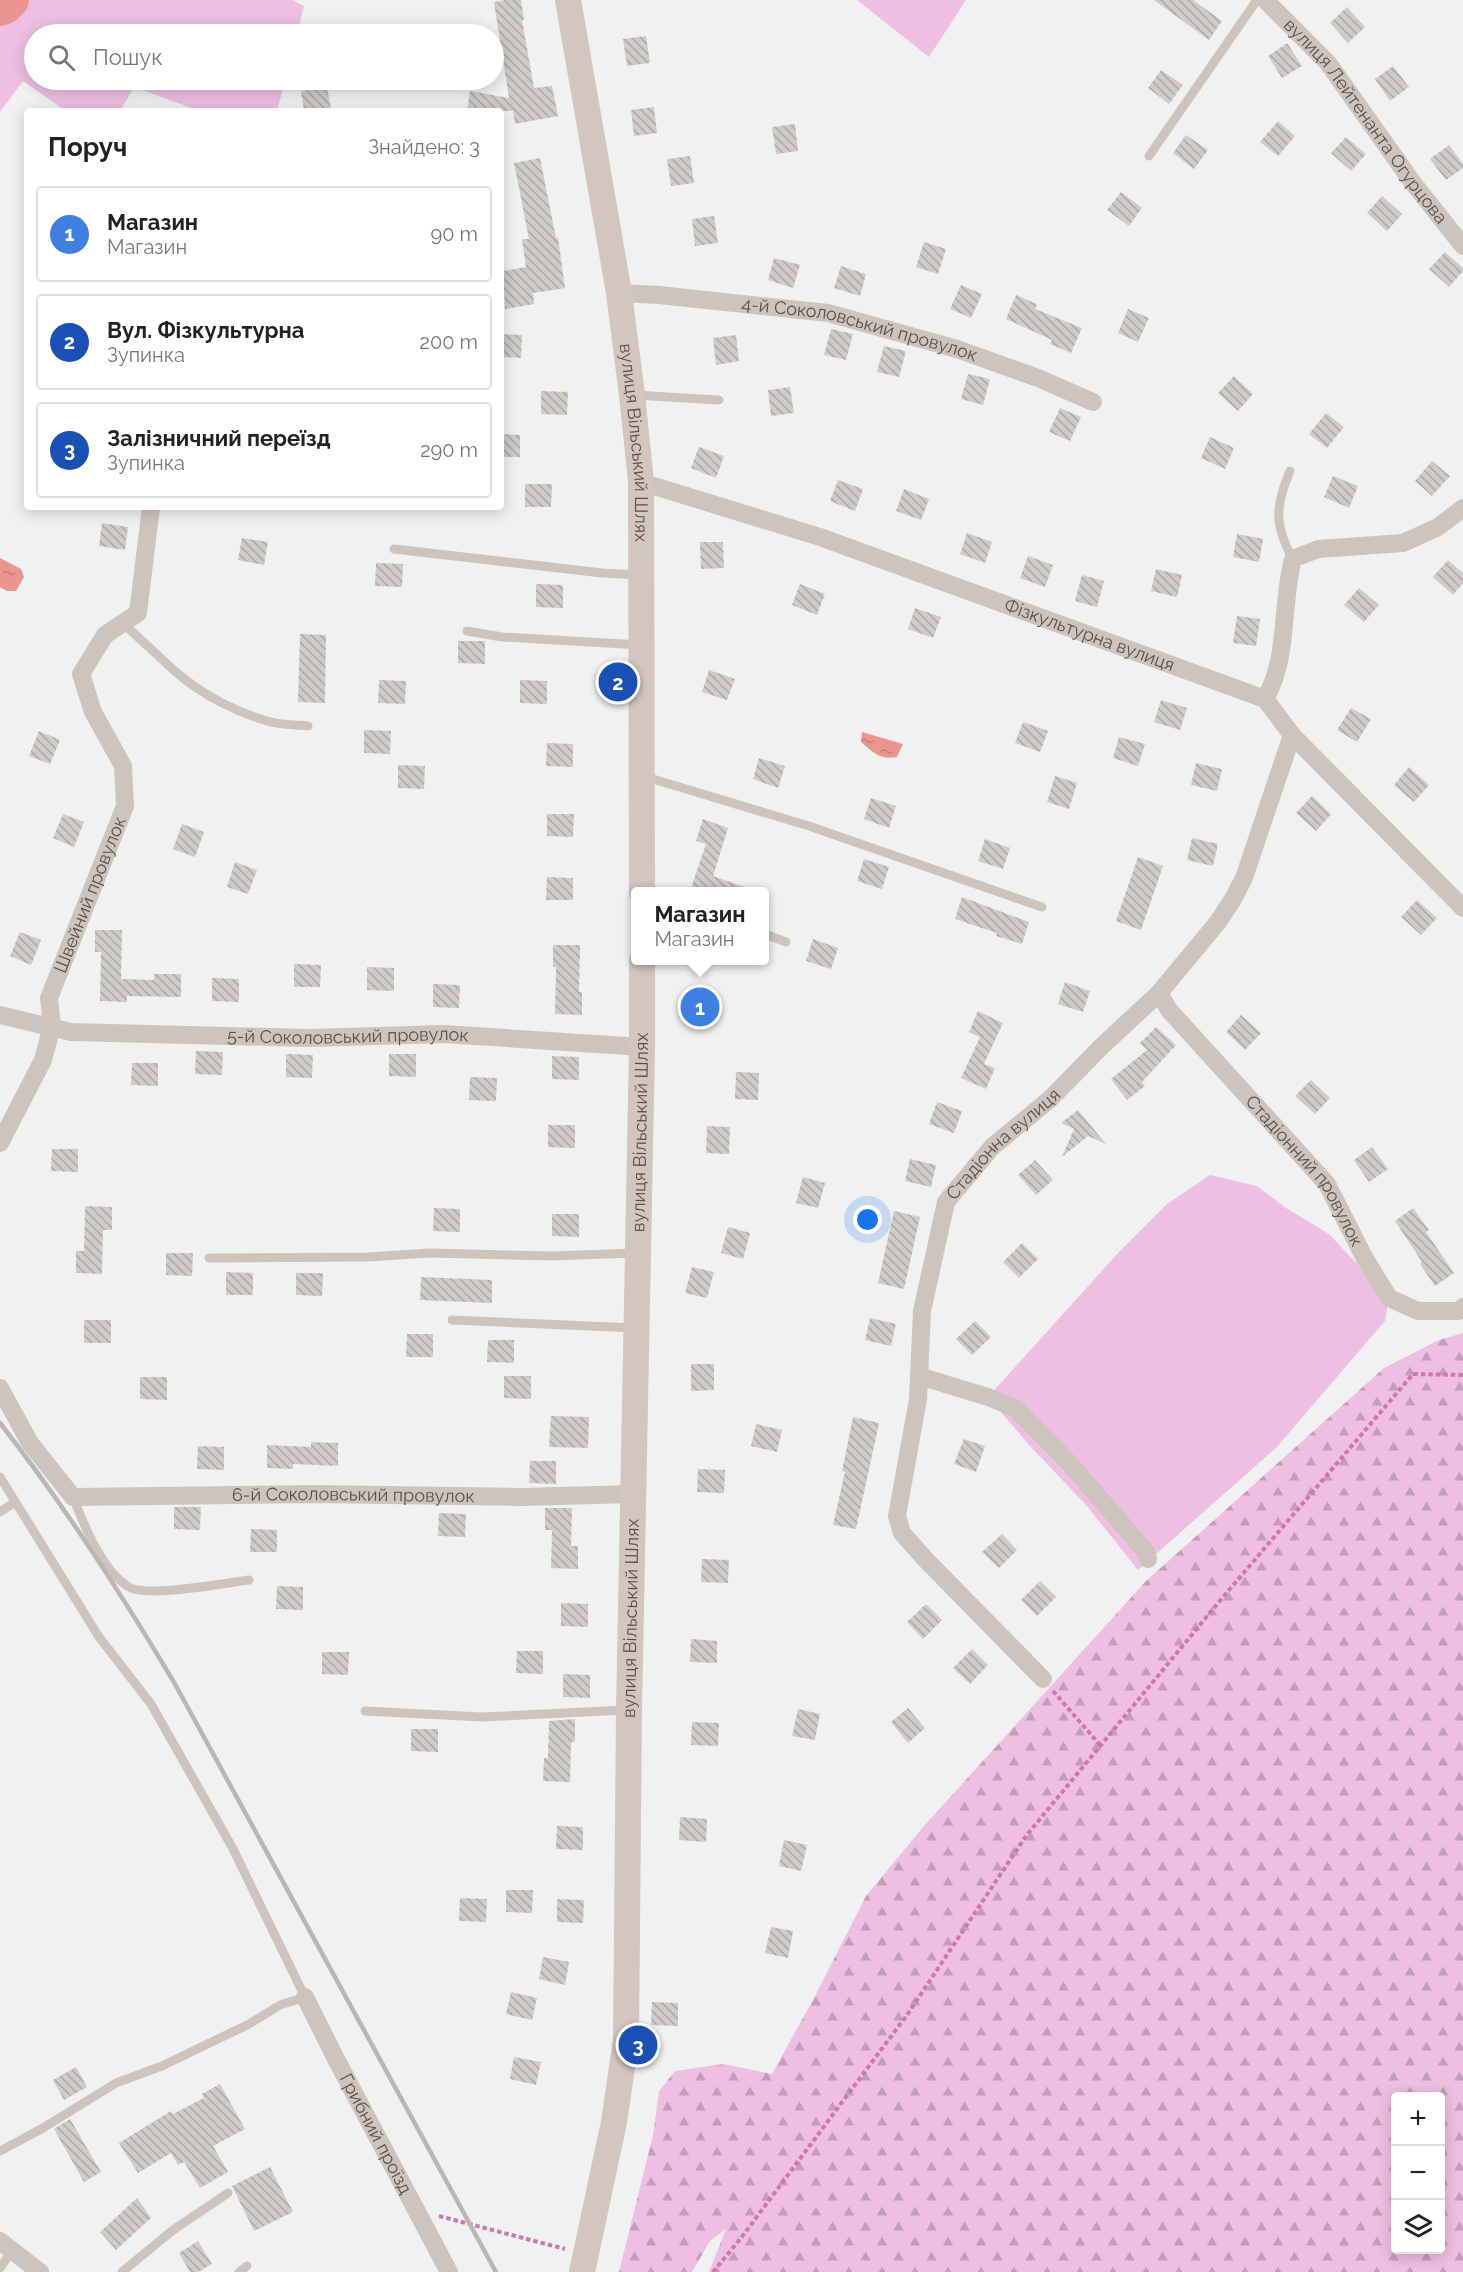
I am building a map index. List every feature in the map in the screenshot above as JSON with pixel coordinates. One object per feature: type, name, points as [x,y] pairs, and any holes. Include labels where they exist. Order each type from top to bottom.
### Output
[{"type":"street","name":"вулиця Вільський Шлях","points":[[567,0],[619,293],[640,482],[645,887]]},
{"type":"street","name":"вулиця Лейтенанта Огурцова","points":[[1265,0],[1328,63],[1413,183],[1463,246]]},
{"type":"street","name":"4-й Соколовський провулок","points":[[619,293],[659,295],[828,313],[957,349],[1038,378],[1093,402]]},
{"type":"street","name":"Фізкультурна вулиця","points":[[640,482],[820,537],[1265,699]]},
{"type":"street","points":[[1462,905],[1292,735],[1265,699],[1273,686],[1277,668],[1284,627],[1287,584],[1293,559],[1318,549],[1403,543],[1438,527],[1463,508]]},
{"type":"street","name":"Швейний провулок","points":[[0,1143],[43,1060],[52,1026],[50,998],[125,806],[123,766],[93,712],[81,674],[105,634],[138,613],[151,510]]},
{"type":"street","name":"Стадіонна вулиця","points":[[1043,1679],[926,1560],[902,1533],[897,1516],[918,1399],[922,1311],[946,1202],[992,1146],[1050,1099],[1159,993],[1218,922],[1244,878],[1292,735]]},
{"type":"street","name":"вулиця Вільський Шлях","points":[[583,2264],[614,2122],[626,2040],[628,1996],[629,1710],[642,965]]},
{"type":"street","name":"Стадіонний провулок","points":[[1159,993],[1169,1010],[1327,1184],[1359,1248],[1389,1298],[1418,1311],[1459,1311],[1463,1307]]},
{"type":"street","name":"5-й Соколовський провулок","points":[[0,1015],[71,1032],[309,1038],[444,1034],[642,1047]]},
{"type":"street","points":[[919,1376],[988,1397],[1015,1408],[1071,1465],[1146,1552],[1148,1559]]},
{"type":"street","points":[[0,1388],[30,1443],[73,1497]]},
{"type":"street","name":"6-й Соколовський провулок","points":[[73,1497],[315,1494],[521,1497],[633,1494]]},
{"type":"street","name":"Грибний проїзд","points":[[305,1997],[449,2272]]},
{"type":"street","points":[[6,2246],[40,2272]]},
{"type":"lane","points":[[1149,156],[1257,0]]},
{"type":"lane","points":[[632,395],[719,400]]},
{"type":"lane","points":[[1290,471],[1278,507],[1282,539],[1293,559]]},
{"type":"lane","points":[[394,549],[580,571],[641,575]]},
{"type":"lane","points":[[122,624],[178,673],[212,697],[242,712],[273,723],[308,726]]},
{"type":"lane","points":[[467,631],[502,637],[641,645]]},
{"type":"lane","points":[[642,776],[810,826],[1042,907]]},
{"type":"lane","points":[[769,936],[786,942]]},
{"type":"lane","points":[[209,1258],[368,1257],[430,1253],[552,1256],[638,1252]]},
{"type":"lane","points":[[452,1320],[637,1328]]},
{"type":"lane","points":[[0,1477],[99,1637],[151,1704],[232,1848],[305,1997],[280,2006],[249,2025],[162,2066],[117,2083],[0,2151]]},
{"type":"lane","points":[[73,1497],[86,1530],[110,1569],[130,1588],[154,1591],[249,1580]]},
{"type":"lane","points":[[0,1512],[15,1502]]},
{"type":"lane","points":[[365,1711],[482,1717],[629,1710]]},
{"type":"lane","points":[[122,2272],[173,2230],[228,2193]]},
{"type":"lane","points":[[0,2268],[6,2246]]},
{"type":"path","points":[[713,2272],[741,2238],[907,2015],[1026,1836],[1218,1603],[1413,1374],[1463,1375]]},
{"type":"path","points":[[1043,1679],[1100,1745]]},
{"type":"path","points":[[417,2211],[461,2220],[583,2264]]},
{"type":"green space","points":[[11,0],[293,0],[304,6],[300,24],[24,24],[24,82],[0,112],[0,8]]},
{"type":"green space","points":[[857,0],[966,0],[929,57]]},
{"type":"green space","points":[[36,90],[132,90],[122,108],[62,108]]},
{"type":"green space","points":[[142,90],[282,90],[278,108],[191,108]]},
{"type":"green space","points":[[1210,1175],[1257,1186],[1286,1208],[1329,1234],[1389,1298],[1385,1321],[1276,1448],[1138,1570],[1087,1506],[1030,1446],[988,1397],[1118,1253],[1167,1204]]},
{"type":"green space","points":[[1463,1333],[1463,2272],[709,2272],[726,2229],[710,2241],[692,2272],[619,2272],[653,2135],[659,2091],[675,2071],[723,2064],[772,2074],[866,1896],[924,1826],[1146,1581],[1384,1368],[1439,1340]]},
{"type":"water","points":[[0,558],[21,569],[24,577],[16,591],[7,591],[0,587]]},
{"type":"water","points":[[862,732],[903,744],[897,757],[886,757],[873,752],[861,742]]},
{"type":"building","points":[[521,0],[524,20],[522,20],[534,88],[552,86],[558,116],[515,124],[513,111],[504,111],[504,108],[467,108],[470,91],[509,98],[504,66],[504,24],[497,24],[494,2]]},
{"type":"building","points":[[1154,0],[1193,0],[1222,21],[1209,40]]},
{"type":"building","points":[[1347,7],[1365,27],[1348,43],[1330,23]]},
{"type":"building","points":[[646,36],[650,63],[627,66],[623,39]]},
{"type":"building","points":[[1287,43],[1302,66],[1282,78],[1268,56]]},
{"type":"building","points":[[1393,66],[1409,87],[1390,101],[1375,79]]},
{"type":"building","points":[[1161,70],[1183,85],[1169,104],[1148,88]]},
{"type":"building","points":[[328,90],[331,108],[304,108],[301,91]]},
{"type":"building","points":[[654,107],[657,133],[634,136],[631,110]]},
{"type":"building","points":[[1278,121],[1295,136],[1278,156],[1260,142]]},
{"type":"building","points":[[795,124],[798,151],[776,154],[772,127]]},
{"type":"building","points":[[1186,135],[1208,150],[1194,169],[1173,153]]},
{"type":"building","points":[[1346,137],[1366,154],[1351,171],[1331,153]]},
{"type":"building","points":[[1449,145],[1463,164],[1463,168],[1446,180],[1430,159]]},
{"type":"building","points":[[690,156],[694,183],[671,186],[667,159]]},
{"type":"building","points":[[540,158],[556,238],[558,237],[565,288],[533,293],[534,304],[505,309],[504,271],[526,267],[522,239],[529,239],[514,163]]},
{"type":"building","points":[[1121,192],[1142,208],[1129,226],[1107,210]]},
{"type":"building","points":[[1382,196],[1402,214],[1387,231],[1367,213]]},
{"type":"building","points":[[714,216],[718,243],[695,246],[692,219]]},
{"type":"building","points":[[924,242],[946,249],[938,274],[916,267]]},
{"type":"building","points":[[1445,252],[1463,268],[1449,287],[1429,269]]},
{"type":"building","points":[[774,258],[800,265],[793,288],[768,280]]},
{"type":"building","points":[[841,266],[866,274],[860,296],[834,288]]},
{"type":"building","points":[[961,285],[982,294],[971,318],[950,309]]},
{"type":"building","points":[[1016,295],[1037,304],[1035,309],[1082,328],[1071,353],[1050,344],[1052,340],[1006,319]]},
{"type":"building","points":[[1128,309],[1149,318],[1138,342],[1118,333]]},
{"type":"building","points":[[831,329],[853,334],[846,360],[824,355]]},
{"type":"building","points":[[504,334],[522,335],[521,358],[504,357]]},
{"type":"building","points":[[736,335],[739,361],[716,365],[713,338]]},
{"type":"building","points":[[884,346],[906,351],[899,377],[877,372]]},
{"type":"building","points":[[968,374],[990,379],[983,405],[961,399]]},
{"type":"building","points":[[1234,376],[1253,394],[1238,411],[1218,393]]},
{"type":"building","points":[[790,387],[794,413],[771,416],[768,390]]},
{"type":"building","points":[[541,391],[568,392],[567,415],[541,414]]},
{"type":"building","points":[[1060,408],[1081,417],[1070,441],[1049,432]]},
{"type":"building","points":[[1326,413],[1344,427],[1327,448],[1309,434]]},
{"type":"building","points":[[504,434],[520,435],[520,457],[504,457]]},
{"type":"building","points":[[1210,437],[1234,448],[1225,469],[1201,458]]},
{"type":"building","points":[[699,447],[724,456],[716,478],[691,468]]},
{"type":"building","points":[[1432,461],[1450,476],[1432,496],[1415,481]]},
{"type":"building","points":[[1333,476],[1358,486],[1349,508],[1324,497]]},
{"type":"building","points":[[838,480],[863,489],[855,511],[830,501]]},
{"type":"building","points":[[525,484],[552,484],[551,507],[525,507]]},
{"type":"building","points":[[904,489],[929,499],[921,520],[896,511]]},
{"type":"building","points":[[102,523],[128,527],[125,550],[99,546]]},
{"type":"building","points":[[967,533],[992,542],[985,563],[960,554]]},
{"type":"building","points":[[1237,534],[1263,539],[1259,562],[1233,557]]},
{"type":"building","points":[[242,538],[268,542],[264,565],[238,560]]},
{"type":"building","points":[[700,542],[723,542],[724,568],[701,569]]},
{"type":"building","points":[[1028,556],[1053,565],[1045,587],[1020,578]]},
{"type":"building","points":[[1448,560],[1463,573],[1463,583],[1453,595],[1433,577]]},
{"type":"building","points":[[376,563],[403,564],[402,587],[375,586]]},
{"type":"building","points":[[1156,569],[1182,575],[1177,597],[1151,591]]},
{"type":"building","points":[[1082,575],[1104,581],[1097,607],[1075,601]]},
{"type":"building","points":[[536,584],[563,585],[563,608],[536,607]]},
{"type":"building","points":[[800,584],[825,594],[817,615],[792,605]]},
{"type":"building","points":[[1359,588],[1379,605],[1364,622],[1344,605]]},
{"type":"building","points":[[915,608],[941,617],[933,638],[908,629]]},
{"type":"building","points":[[1237,616],[1260,619],[1256,646],[1233,643]]},
{"type":"building","points":[[300,634],[326,635],[325,703],[298,702]]},
{"type":"building","points":[[458,641],[485,641],[485,664],[458,663]]},
{"type":"building","points":[[709,670],[735,679],[727,700],[702,692]]},
{"type":"building","points":[[379,680],[406,681],[405,704],[378,703]]},
{"type":"building","points":[[520,680],[547,681],[547,704],[520,703]]},
{"type":"building","points":[[1161,700],[1187,708],[1180,730],[1154,722]]},
{"type":"building","points":[[1351,708],[1371,719],[1357,742],[1337,730]]},
{"type":"building","points":[[1023,722],[1048,731],[1040,752],[1015,743]]},
{"type":"building","points":[[364,730],[391,731],[390,754],[364,753]]},
{"type":"building","points":[[39,731],[60,740],[50,764],[29,756]]},
{"type":"building","points":[[1119,737],[1145,744],[1138,766],[1113,758]]},
{"type":"building","points":[[547,743],[573,744],[573,767],[546,766]]},
{"type":"building","points":[[759,758],[785,766],[778,788],[753,779]]},
{"type":"building","points":[[1196,763],[1222,769],[1217,791],[1191,785]]},
{"type":"building","points":[[398,765],[425,766],[424,789],[398,788]]},
{"type":"building","points":[[1409,767],[1429,785],[1414,802],[1394,785]]},
{"type":"building","points":[[1055,776],[1077,783],[1069,809],[1047,802]]},
{"type":"building","points":[[1312,796],[1331,814],[1316,831],[1296,813]]},
{"type":"building","points":[[871,798],[896,806],[889,828],[864,819]]},
{"type":"building","points":[[63,814],[84,822],[74,847],[53,838]]},
{"type":"building","points":[[547,814],[574,814],[573,837],[547,836]]},
{"type":"building","points":[[703,819],[728,828],[713,876],[744,887],[691,887],[706,844],[696,841]]},
{"type":"building","points":[[182,824],[204,832],[195,857],[173,849]]},
{"type":"building","points":[[1192,838],[1218,844],[1213,866],[1187,860]]},
{"type":"building","points":[[985,839],[1010,848],[1003,869],[978,861]]},
{"type":"building","points":[[1138,857],[1163,866],[1141,930],[1116,921]]},
{"type":"building","points":[[864,859],[889,867],[882,889],[857,881]]},
{"type":"building","points":[[235,862],[257,870],[248,894],[227,887]]},
{"type":"building","points":[[547,877],[573,878],[573,900],[546,900]]},
{"type":"building","points":[[962,897],[1029,922],[1022,944],[955,919]]},
{"type":"building","points":[[1417,900],[1437,918],[1421,935],[1401,917]]},
{"type":"building","points":[[95,930],[122,930],[121,979],[154,980],[154,974],[181,974],[181,997],[127,996],[127,1002],[100,1001],[101,952],[95,952]]},
{"type":"building","points":[[20,932],[41,940],[31,965],[10,956]]},
{"type":"building","points":[[813,939],[838,948],[831,969],[806,961]]},
{"type":"building","points":[[553,945],[580,945],[579,992],[582,992],[582,1015],[555,1014],[556,967],[553,967]]},
{"type":"building","points":[[294,964],[321,965],[320,987],[294,987]]},
{"type":"building","points":[[367,967],[394,968],[394,991],[367,990]]},
{"type":"building","points":[[212,978],[239,979],[239,1002],[212,1001]]},
{"type":"building","points":[[1065,982],[1090,991],[1083,1012],[1058,1004]]},
{"type":"building","points":[[433,984],[460,985],[459,1008],[433,1007]]},
{"type":"building","points":[[690,992],[712,993],[711,1020],[688,1019]]},
{"type":"building","points":[[978,1011],[1003,1023],[984,1064],[995,1068],[986,1089],[961,1078],[980,1037],[969,1032]]},
{"type":"building","points":[[1241,1015],[1261,1033],[1245,1050],[1226,1032]]},
{"type":"building","points":[[1156,1027],[1176,1045],[1142,1082],[1145,1086],[1127,1100],[1111,1079],[1147,1050],[1140,1043]]},
{"type":"building","points":[[196,1051],[223,1052],[222,1075],[195,1074]]},
{"type":"building","points":[[286,1054],[313,1055],[312,1078],[286,1077]]},
{"type":"building","points":[[389,1054],[416,1054],[416,1077],[389,1076]]},
{"type":"building","points":[[552,1056],[579,1057],[579,1080],[552,1079]]},
{"type":"building","points":[[132,1063],[158,1063],[158,1086],[131,1085]]},
{"type":"building","points":[[736,1072],[759,1073],[758,1100],[735,1099]]},
{"type":"building","points":[[470,1077],[497,1078],[496,1101],[469,1100]]},
{"type":"building","points":[[1311,1080],[1330,1098],[1315,1114],[1295,1096]]},
{"type":"building","points":[[937,1102],[962,1111],[954,1133],[929,1124]]},
{"type":"building","points":[[1078,1110],[1106,1144],[1088,1136],[1062,1157],[1074,1129],[1061,1123]]},
{"type":"building","points":[[548,1125],[575,1125],[575,1148],[548,1147]]},
{"type":"building","points":[[707,1126],[730,1127],[729,1154],[706,1153]]},
{"type":"building","points":[[1372,1147],[1388,1169],[1369,1182],[1354,1160]]},
{"type":"building","points":[[52,1149],[78,1149],[78,1172],[51,1171]]},
{"type":"building","points":[[910,1159],[936,1165],[931,1187],[905,1181]]},
{"type":"building","points":[[1035,1160],[1053,1180],[1036,1195],[1018,1175]]},
{"type":"building","points":[[803,1177],[825,1183],[818,1208],[796,1203]]},
{"type":"building","points":[[85,1206],[112,1207],[112,1230],[103,1230],[102,1274],[76,1273],[76,1251],[84,1251]]},
{"type":"building","points":[[434,1208],[460,1209],[460,1232],[433,1231]]},
{"type":"building","points":[[1413,1208],[1429,1230],[1426,1232],[1454,1273],[1435,1286],[1395,1221]]},
{"type":"building","points":[[894,1211],[920,1217],[904,1289],[878,1283]]},
{"type":"building","points":[[552,1214],[579,1214],[579,1237],[552,1236]]},
{"type":"building","points":[[728,1227],[750,1233],[743,1259],[721,1253]]},
{"type":"building","points":[[1022,1243],[1038,1259],[1019,1278],[1003,1262]]},
{"type":"building","points":[[166,1253],[193,1253],[192,1276],[166,1275]]},
{"type":"building","points":[[692,1267],[714,1272],[707,1298],[685,1293]]},
{"type":"building","points":[[226,1272],[253,1273],[253,1295],[226,1295]]},
{"type":"building","points":[[296,1273],[323,1273],[322,1296],[296,1295]]},
{"type":"building","points":[[421,1277],[492,1280],[492,1303],[420,1300]]},
{"type":"building","points":[[870,1318],[896,1324],[891,1346],[865,1340]]},
{"type":"building","points":[[84,1320],[111,1320],[111,1343],[84,1343]]},
{"type":"building","points":[[975,1321],[991,1337],[972,1355],[956,1339]]},
{"type":"building","points":[[407,1334],[433,1334],[433,1357],[406,1357]]},
{"type":"building","points":[[488,1340],[514,1340],[514,1363],[487,1362]]},
{"type":"building","points":[[691,1364],[714,1364],[714,1390],[691,1391]]},
{"type":"building","points":[[504,1376],[531,1376],[531,1399],[504,1398]]},
{"type":"building","points":[[140,1377],[167,1377],[167,1400],[140,1399]]},
{"type":"building","points":[[551,1416],[589,1417],[588,1448],[549,1447]]},
{"type":"building","points":[[853,1417],[879,1423],[856,1529],[833,1525],[845,1472],[842,1471]]},
{"type":"building","points":[[756,1424],[782,1430],[777,1452],[751,1446]]},
{"type":"building","points":[[964,1439],[985,1446],[976,1472],[954,1464]]},
{"type":"building","points":[[311,1442],[338,1443],[338,1466],[293,1464],[293,1469],[267,1468],[267,1445],[311,1447]]},
{"type":"building","points":[[198,1446],[224,1447],[224,1470],[197,1469]]},
{"type":"building","points":[[530,1461],[556,1461],[556,1484],[529,1483]]},
{"type":"building","points":[[698,1469],[725,1470],[724,1493],[697,1492]]},
{"type":"building","points":[[174,1507],[201,1507],[200,1530],[174,1529]]},
{"type":"building","points":[[545,1508],[572,1508],[571,1546],[578,1546],[578,1569],[551,1568],[552,1530],[545,1530]]},
{"type":"building","points":[[439,1513],[466,1514],[465,1537],[438,1536]]},
{"type":"building","points":[[251,1529],[277,1530],[277,1552],[250,1552]]},
{"type":"building","points":[[1002,1534],[1017,1550],[999,1568],[982,1552]]},
{"type":"building","points":[[702,1559],[729,1560],[728,1583],[701,1582]]},
{"type":"building","points":[[1040,1581],[1056,1597],[1037,1616],[1021,1600]]},
{"type":"building","points":[[277,1586],[303,1587],[303,1610],[276,1609]]},
{"type":"building","points":[[561,1603],[588,1604],[588,1627],[561,1626]]},
{"type":"building","points":[[926,1604],[942,1620],[923,1639],[907,1622]]},
{"type":"building","points":[[691,1639],[717,1641],[717,1663],[690,1662]]},
{"type":"building","points":[[972,1649],[988,1665],[970,1684],[953,1668]]},
{"type":"building","points":[[517,1651],[543,1651],[543,1674],[516,1673]]},
{"type":"building","points":[[322,1652],[349,1652],[348,1675],[322,1674]]},
{"type":"building","points":[[563,1674],[590,1675],[590,1698],[563,1697]]},
{"type":"building","points":[[908,1708],[925,1728],[908,1743],[891,1722]]},
{"type":"building","points":[[798,1709],[820,1714],[815,1740],[792,1736]]},
{"type":"building","points":[[575,1719],[575,1742],[571,1742],[570,1782],[543,1781],[544,1758],[548,1758],[549,1721]]},
{"type":"building","points":[[692,1722],[719,1723],[718,1746],[691,1745]]},
{"type":"building","points":[[411,1729],[438,1729],[438,1752],[411,1751]]},
{"type":"building","points":[[680,1817],[707,1819],[706,1842],[679,1840]]},
{"type":"building","points":[[557,1826],[583,1827],[583,1850],[556,1849]]},
{"type":"building","points":[[784,1840],[807,1845],[801,1871],[779,1866]]},
{"type":"building","points":[[506,1890],[533,1890],[532,1913],[506,1912]]},
{"type":"building","points":[[460,1898],[487,1899],[486,1922],[459,1921]]},
{"type":"building","points":[[557,1899],[584,1900],[583,1923],[557,1922]]},
{"type":"building","points":[[771,1927],[793,1931],[788,1958],[765,1953]]},
{"type":"building","points":[[543,1957],[569,1962],[565,1985],[539,1979]]},
{"type":"building","points":[[511,1992],[537,1998],[532,2020],[506,2014]]},
{"type":"building","points":[[652,2002],[678,2003],[678,2026],[651,2025]]},
{"type":"building","points":[[514,2057],[541,2062],[536,2085],[510,2079]]},
{"type":"building","points":[[76,2067],[87,2087],[64,2100],[53,2080]]},
{"type":"building","points":[[220,2084],[245,2129],[213,2146],[228,2172],[200,2188],[184,2162],[178,2165],[171,2153],[138,2173],[119,2143],[171,2111],[173,2114],[204,2098],[202,2094]]},
{"type":"building","points":[[70,2119],[101,2172],[84,2182],[54,2129]]},
{"type":"building","points":[[270,2167],[293,2212],[254,2231],[232,2186]]},
{"type":"building","points":[[137,2198],[151,2218],[116,2250],[100,2232]]},
{"type":"building","points":[[198,2241],[212,2264],[198,2272],[190,2272],[179,2253]]},
{"type":"waterway","points":[[0,8],[11,0]]},
{"type":"railway","points":[[0,1423],[92,1550],[175,1684],[496,2272]]},
{"type":"place","name":"Вул. Фізкультурна","points":[[618,682]]},
{"type":"place","name":"Магазин","points":[[700,1007]]},
{"type":"place","name":"Залізничний переїзд","points":[[638,2045]]}]
